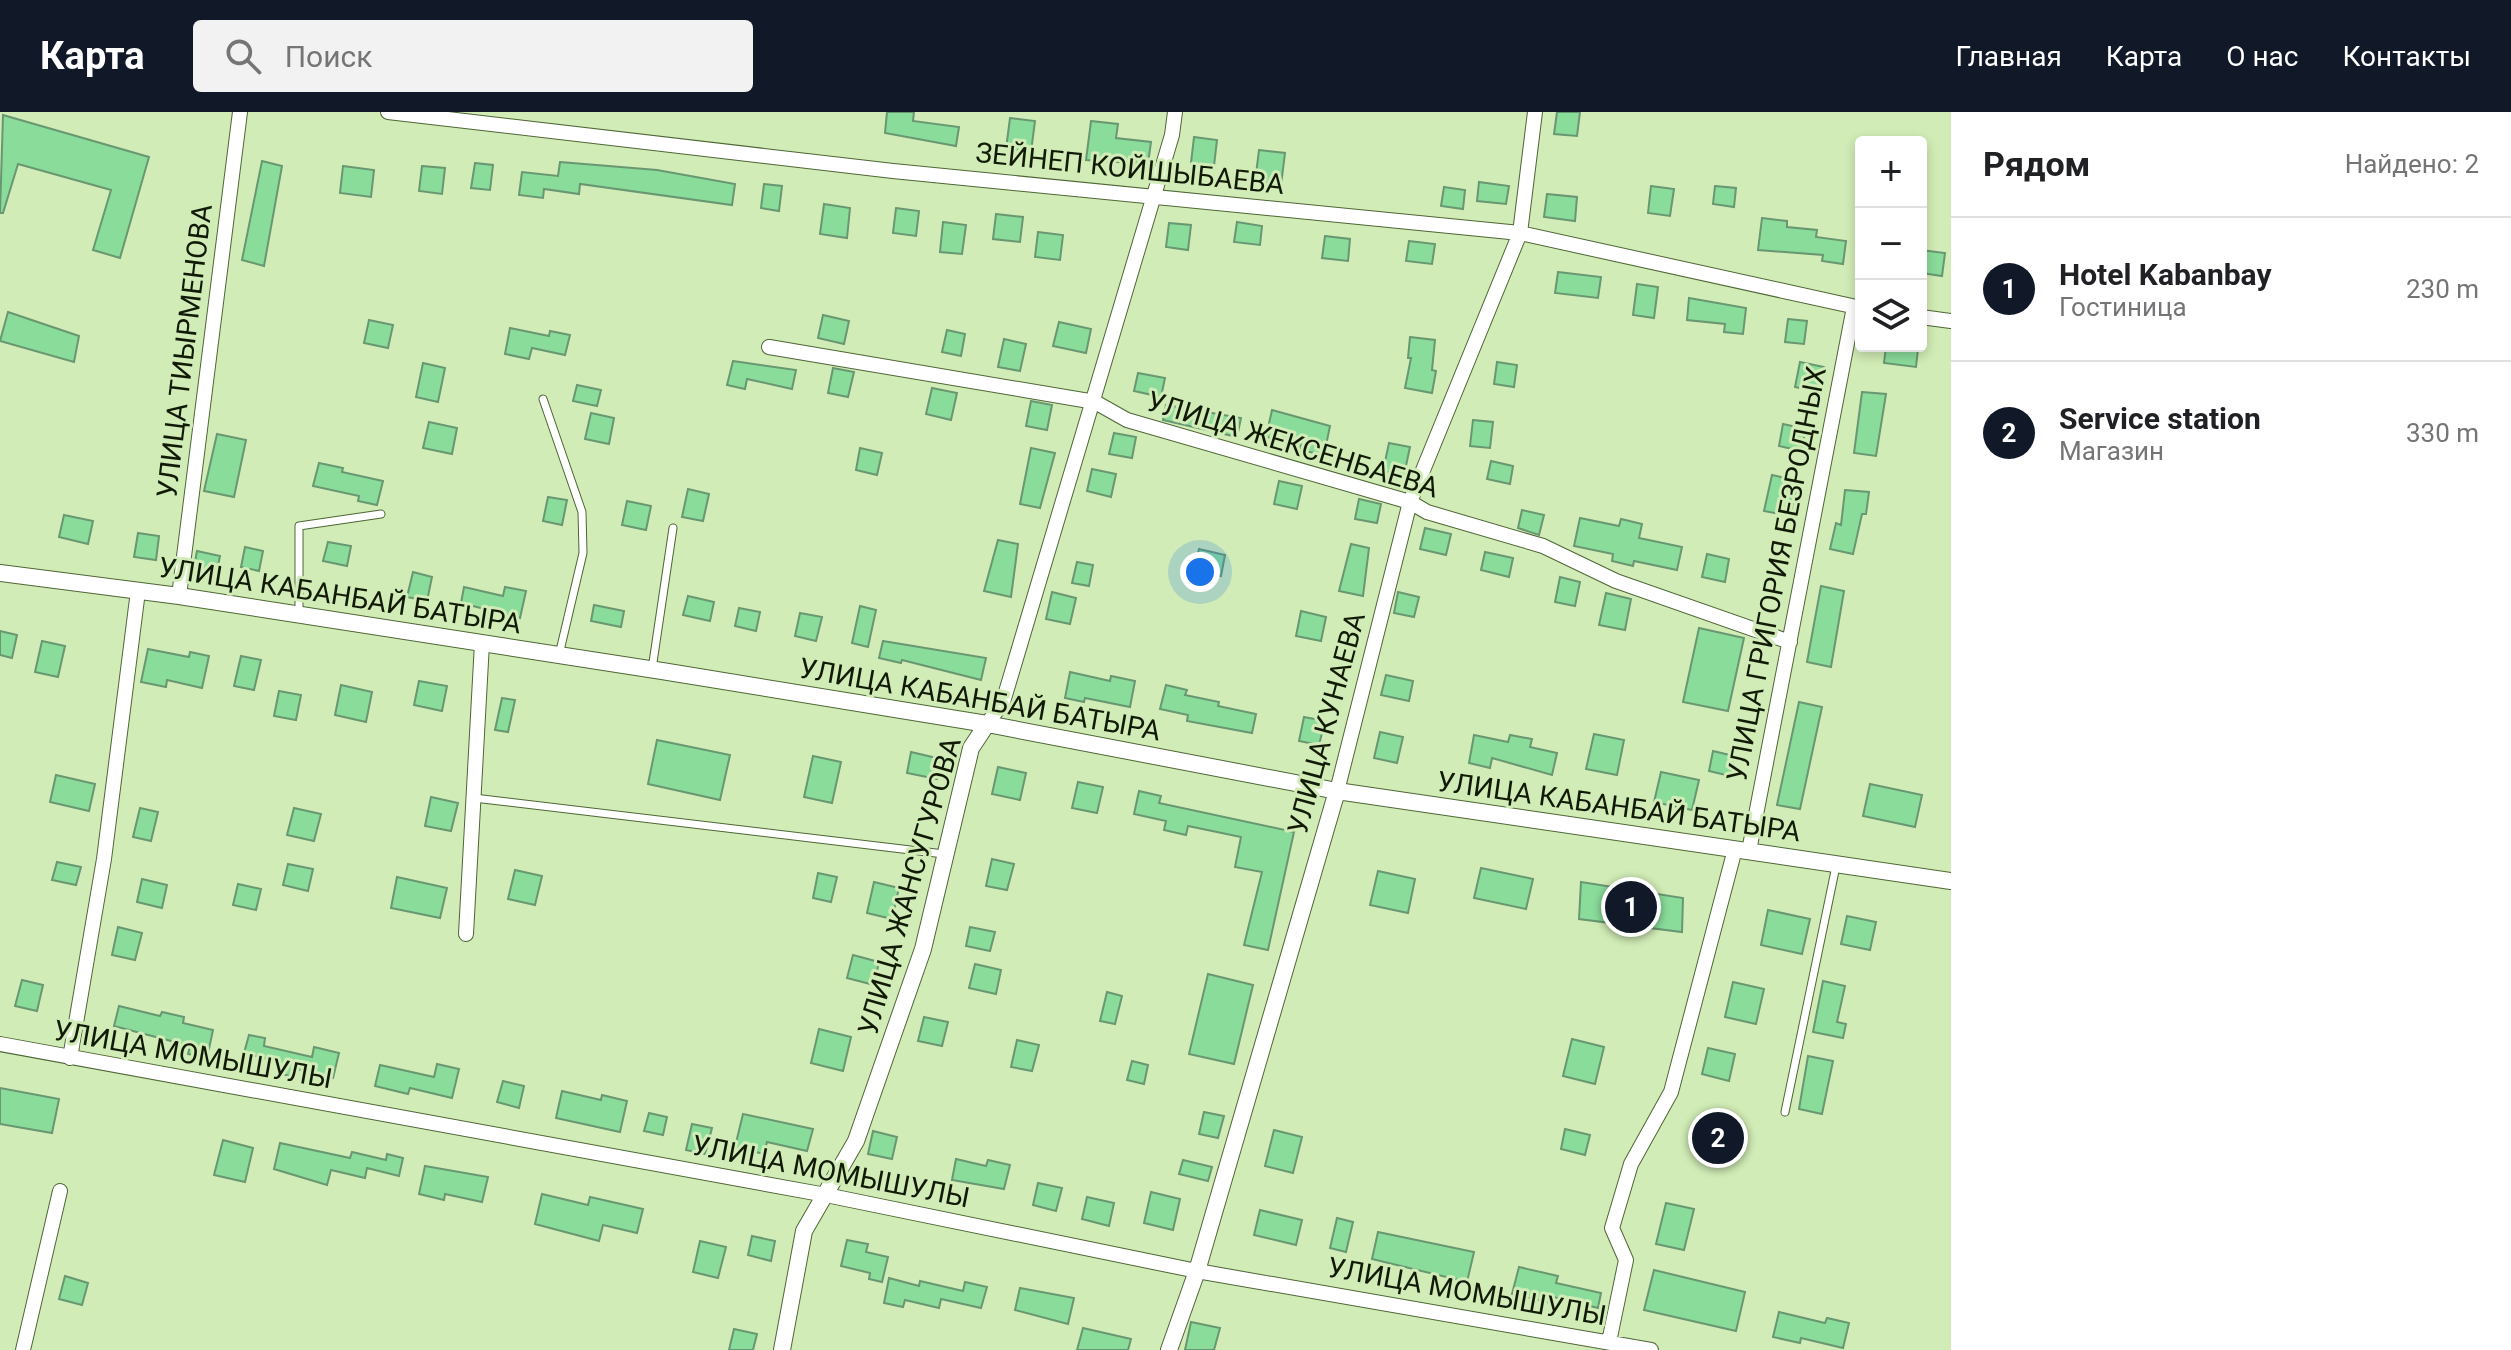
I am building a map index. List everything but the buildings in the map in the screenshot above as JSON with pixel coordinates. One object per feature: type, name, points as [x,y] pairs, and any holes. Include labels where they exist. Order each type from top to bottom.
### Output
[{"type":"street","name":"УЛИЦА ТИЫРМЕНОВА","points":[[179,596],[240,112]]},
{"type":"street","name":"ЗЕЙНЕП КОЙШЫБАЕВА","points":[[388,112],[893,171],[1520,233],[1855,306]]},
{"type":"street","name":"УЛИЦА ЖАНСУГУРОВА","points":[[782,1350],[804,1231],[856,1141],[923,949],[971,748],[1003,702],[1095,402],[1155,196],[1175,112]]},
{"type":"street","name":"УЛИЦА КУНАЕВА","points":[[1169,1350],[1197,1271],[1337,791],[1410,502],[1520,233],[1535,112]]},
{"type":"street","points":[[1927,318],[1951,321]]},
{"type":"street","name":"УЛИЦА ГРИГОРИЯ БЕЗРОДНЫХ","points":[[1609,1342],[1626,1260],[1612,1228],[1631,1164],[1671,1092],[1742,850],[1790,642],[1855,322]]},
{"type":"street","name":"УЛИЦА ЖЕКСЕНБАЕВА","points":[[769,347],[1095,402],[1127,420],[1410,502],[1427,512],[1543,546],[1616,581],[1790,642]]},
{"type":"street","name":"УЛИЦА КАБАНБАЙ БАТЫРА","points":[[0,573],[179,596],[652,669],[987,724],[1337,791],[1951,881]]},
{"type":"street","points":[[70,1058],[104,859],[138,591]]},
{"type":"street","points":[[466,934],[482,643]]},
{"type":"street","name":"УЛИЦА МОМЫШУЛЫ","points":[[0,1044],[826,1195],[1197,1271],[1583,1344],[1609,1342],[1651,1350]]},
{"type":"street","points":[[23,1350],[60,1191]]},
{"type":"lane","points":[[543,399],[582,512],[583,553],[559,655]]},
{"type":"lane","points":[[299,615],[299,526],[381,514]]},
{"type":"lane","points":[[652,669],[673,528]]},
{"type":"lane","points":[[474,798],[946,854]]},
{"type":"lane","points":[[1785,1112],[1837,864]]},
{"type":"place","name":"Hotel Kabanbay","points":[[1631,907]]},
{"type":"place","name":"Service station","points":[[1718,1138]]}]
